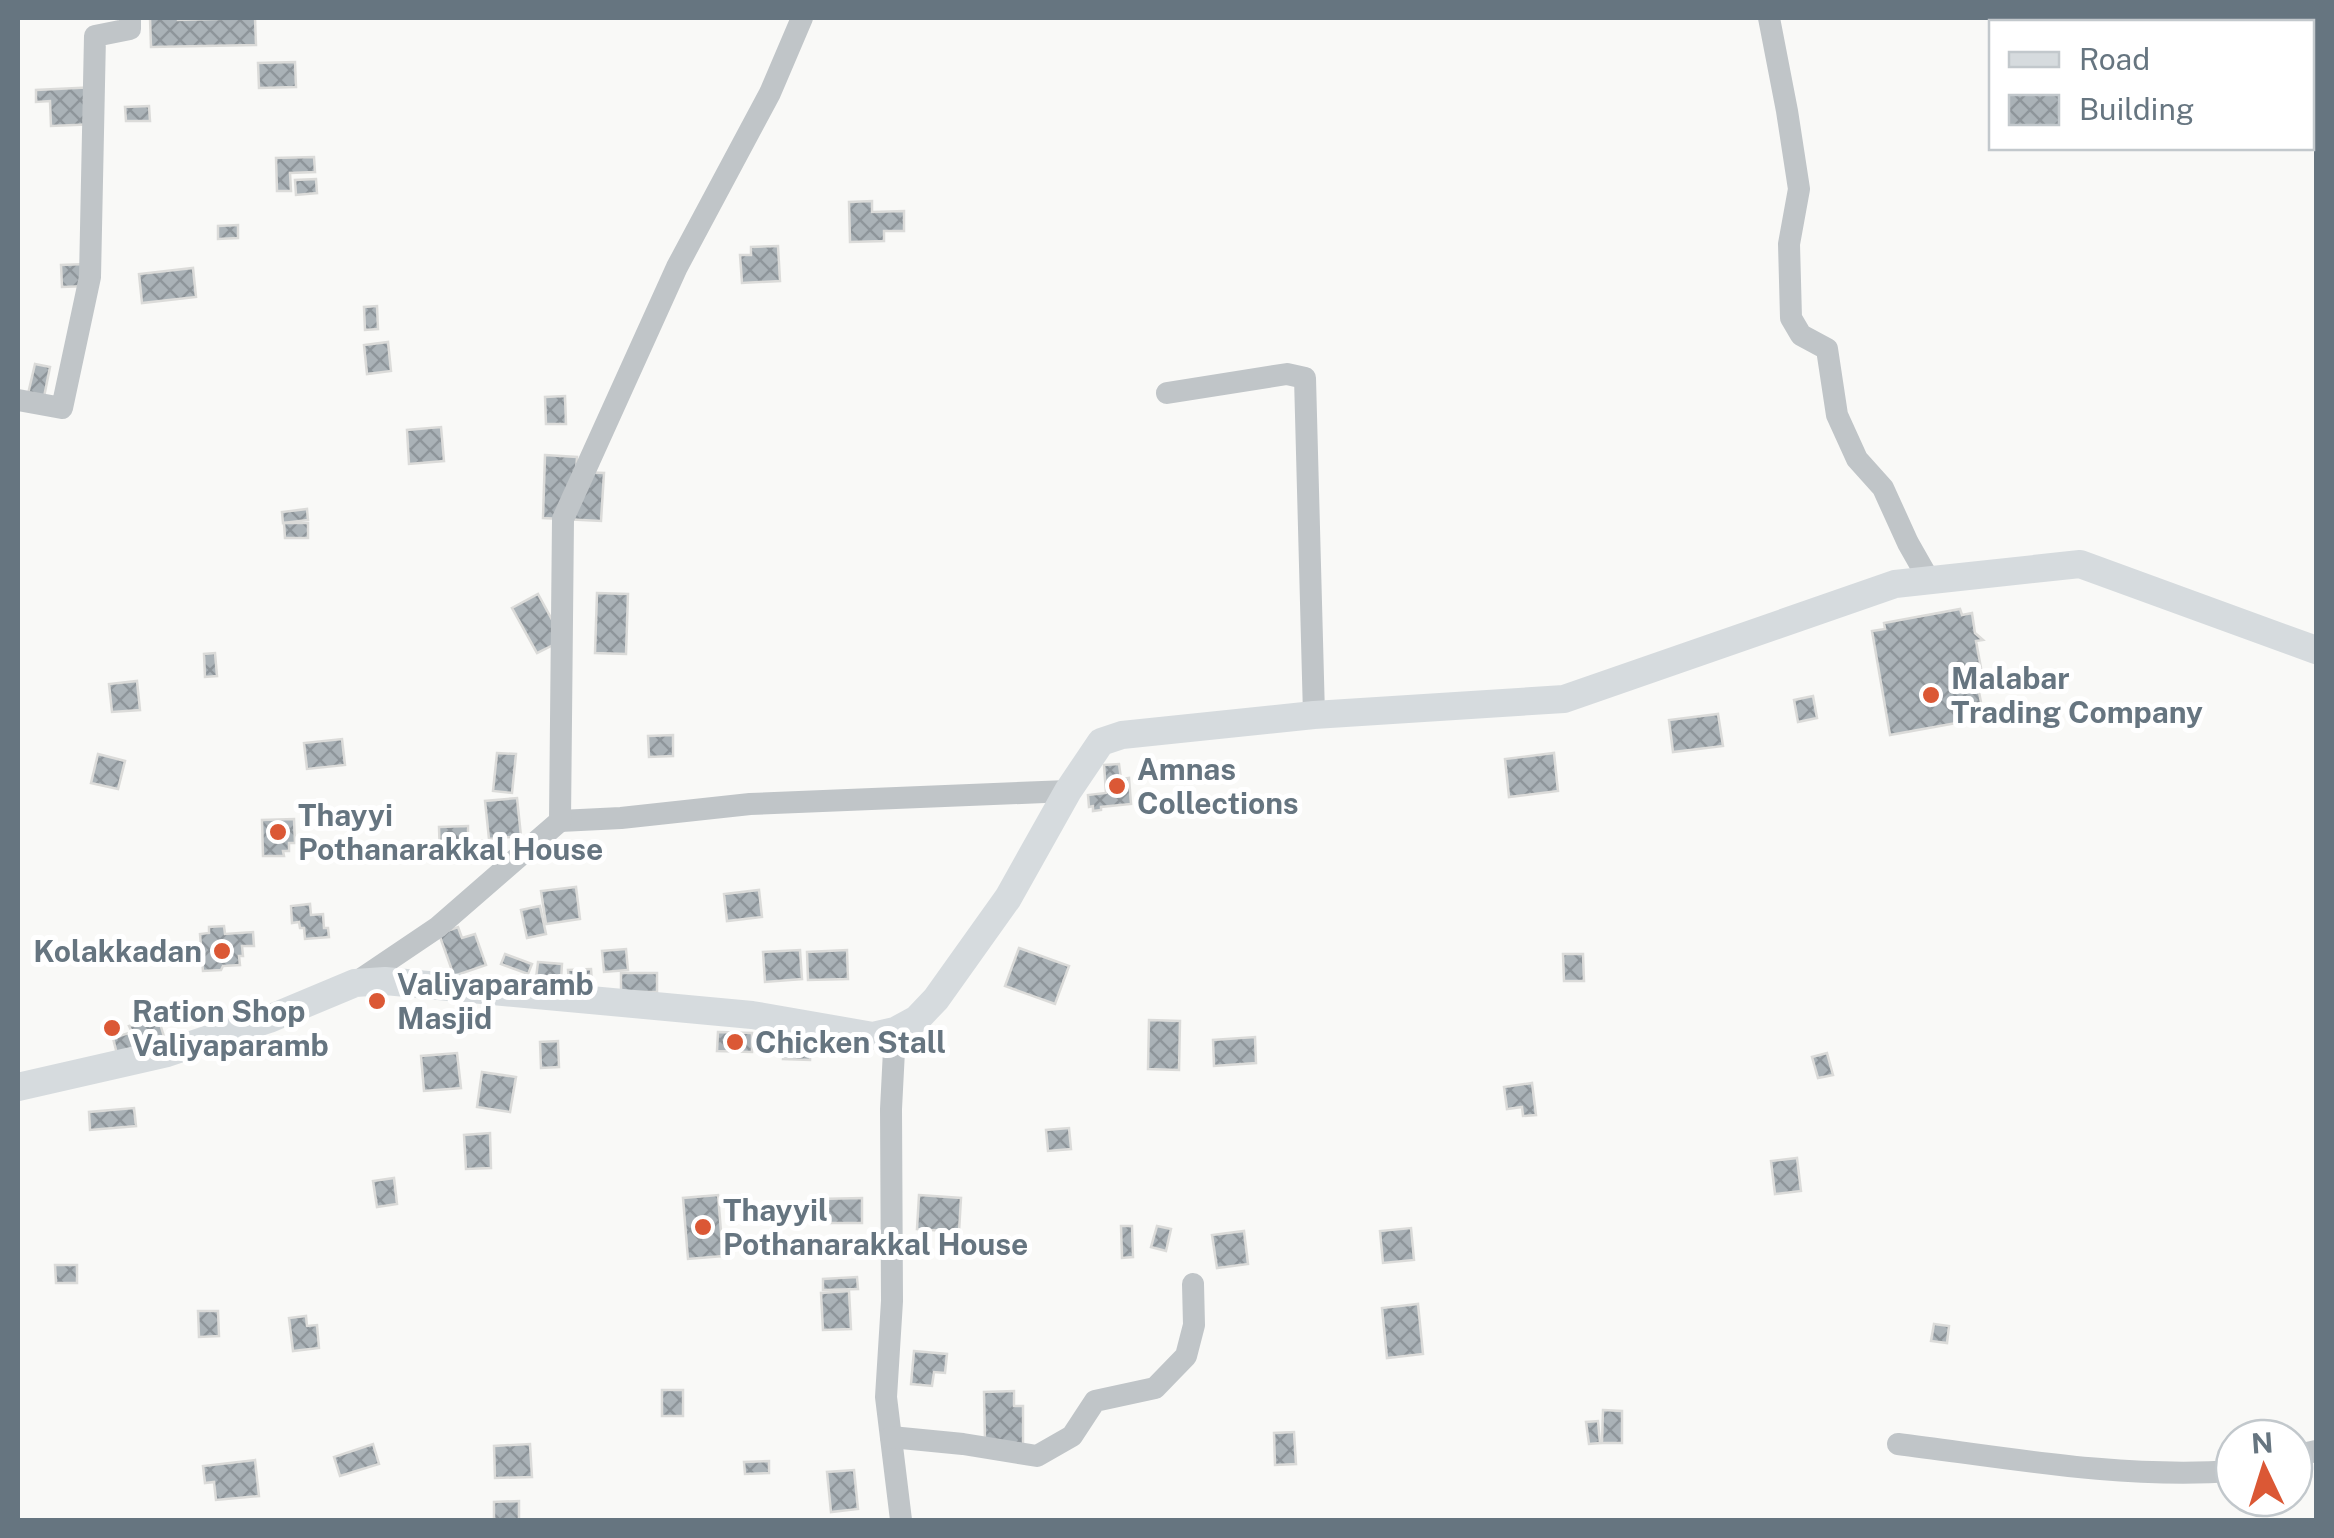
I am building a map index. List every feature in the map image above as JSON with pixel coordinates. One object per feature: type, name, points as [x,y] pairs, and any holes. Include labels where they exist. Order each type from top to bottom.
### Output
[{"type":"main road","points":[[18,1087],[166,1054],[269,1019],[355,982],[384,980],[752,1015],[873,1036],[895,1031],[916,1019],[936,999],[1008,898],[1068,791],[1101,742],[1122,735],[1314,715],[1564,698],[1895,584],[2080,564],[2316,650]]},
{"type":"street","points":[[18,400],[62,408],[90,277],[96,36],[130,29],[130,18]]},
{"type":"street","points":[[560,821],[563,519],[678,267],[770,92],[802,18]]},
{"type":"street","points":[[1768,18],[1799,189],[1789,244],[1791,318],[1801,335],[1827,350],[1836,415],[1857,459],[1883,488],[1929,580]]},
{"type":"street","points":[[1168,393],[1287,374],[1306,378],[1314,715]]},
{"type":"street","points":[[355,982],[438,927],[560,821],[750,804],[1068,791]]},
{"type":"street","points":[[895,1031],[891,1109],[892,1301],[886,1397],[901,1520]]},
{"type":"street","points":[[891,1437],[1037,1456],[1072,1436],[1096,1401],[1155,1388],[1186,1356],[1194,1325],[1193,1284]]},
{"type":"street","points":[[1898,1444],[2078,1467],[2214,1472]]},
{"type":"building","points":[[150,18],[255,18],[256,45],[151,47]]},
{"type":"building","points":[[295,62],[296,87],[259,88],[258,63]]},
{"type":"building","points":[[97,87],[98,124],[51,126],[50,101],[36,102],[36,90]]},
{"type":"building","points":[[149,106],[150,121],[126,121],[125,107]]},
{"type":"building","points":[[314,157],[315,172],[290,173],[291,191],[277,191],[276,158]]},
{"type":"building","points":[[316,179],[317,193],[296,195],[295,180]]},
{"type":"building","points":[[872,201],[872,212],[904,211],[904,231],[884,231],[884,241],[850,242],[849,202]]},
{"type":"building","points":[[238,225],[238,238],[218,239],[218,226]]},
{"type":"building","points":[[778,246],[780,281],[742,283],[740,255],[751,255],[751,247]]},
{"type":"building","points":[[86,264],[87,286],[62,287],[61,265]]},
{"type":"building","points":[[193,268],[196,297],[142,303],[139,274]]},
{"type":"building","points":[[377,306],[378,329],[365,330],[364,307]]},
{"type":"building","points":[[388,342],[391,371],[367,374],[364,345]]},
{"type":"building","points":[[35,364],[50,367],[44,397],[28,394]]},
{"type":"building","points":[[565,396],[566,424],[546,424],[545,397]]},
{"type":"building","points":[[441,427],[444,461],[409,464],[407,430]]},
{"type":"building","points":[[545,455],[577,457],[576,472],[604,473],[601,521],[543,518]]},
{"type":"building","points":[[307,509],[308,520],[283,523],[282,512]]},
{"type":"building","points":[[284,523],[308,523],[308,538],[285,538]]},
{"type":"building","points":[[597,593],[628,594],[626,654],[595,653]]},
{"type":"building","points":[[538,594],[563,640],[537,653],[512,608]]},
{"type":"building","name":"Malabar Trading Company","points":[[1960,609],[1962,615],[1972,613],[1975,633],[1983,640],[1976,641],[1981,668],[1975,671],[1984,718],[1890,735],[1872,631],[1885,629],[1884,623]]},
{"type":"building","points":[[215,653],[217,676],[205,677],[204,654]]},
{"type":"building","points":[[137,681],[140,710],[112,712],[109,684]]},
{"type":"building","points":[[1813,696],[1817,718],[1798,722],[1794,700]]},
{"type":"building","points":[[1718,714],[1723,746],[1673,752],[1669,720]]},
{"type":"building","points":[[673,735],[673,756],[649,757],[648,736]]},
{"type":"building","points":[[342,739],[345,765],[307,769],[304,743]]},
{"type":"building","points":[[497,753],[516,754],[512,793],[493,791]]},
{"type":"building","points":[[1554,753],[1558,791],[1509,797],[1505,759]]},
{"type":"building","points":[[98,754],[125,761],[118,789],[91,783]]},
{"type":"building","name":"Amnas Collections","points":[[1119,764],[1121,779],[1129,778],[1131,804],[1093,811],[1088,795],[1106,793],[1104,765]]},
{"type":"building","points":[[517,798],[521,836],[489,839],[485,801]]},
{"type":"building","name":"Thayyi Pothanarakkal House","points":[[294,819],[295,843],[289,843],[289,851],[283,851],[284,856],[263,856],[262,820]]},
{"type":"building","points":[[468,826],[468,841],[482,841],[482,856],[440,858],[439,827]]},
{"type":"building","points":[[576,887],[580,919],[546,924],[541,891]]},
{"type":"building","points":[[759,890],[762,917],[727,921],[724,894]]},
{"type":"building","points":[[310,904],[311,915],[323,914],[329,937],[305,939],[304,928],[300,928],[299,922],[292,923],[291,906]]},
{"type":"building","points":[[540,906],[546,934],[527,938],[521,910]]},
{"type":"building","name":"Kolakkadan","points":[[224,926],[225,934],[253,932],[254,946],[242,946],[240,965],[203,971],[200,934],[209,933],[209,927]]},
{"type":"building","points":[[458,927],[462,938],[475,934],[486,965],[454,976],[439,934]]},
{"type":"building","points":[[1019,948],[1069,966],[1055,1004],[1005,986]]},
{"type":"building","points":[[626,949],[628,970],[604,972],[602,951]]},
{"type":"building","points":[[800,950],[802,979],[765,982],[763,952]]},
{"type":"building","points":[[847,950],[848,979],[808,980],[807,952]]},
{"type":"building","points":[[505,954],[532,964],[528,974],[501,964]]},
{"type":"building","points":[[1563,954],[1583,954],[1584,981],[1564,981]]},
{"type":"building","points":[[538,962],[562,964],[561,980],[536,978]]},
{"type":"building","points":[[591,969],[592,983],[569,984],[568,970]]},
{"type":"building","points":[[621,973],[657,973],[657,992],[621,992]]},
{"type":"building","points":[[400,1011],[417,1014],[414,1030],[398,1027]]},
{"type":"building","points":[[158,1017],[165,1040],[117,1054],[113,1038],[132,1032],[129,1026]]},
{"type":"building","points":[[1149,1020],[1180,1021],[1179,1070],[1148,1069]]},
{"type":"building","name":"Chicken Stall","points":[[718,1032],[752,1033],[752,1052],[717,1051]]},
{"type":"building","points":[[1255,1037],[1256,1063],[1214,1066],[1213,1040]]},
{"type":"building","points":[[558,1041],[559,1067],[541,1068],[540,1042]]},
{"type":"building","points":[[784,1043],[810,1044],[810,1060],[783,1059]]},
{"type":"building","points":[[457,1053],[461,1088],[424,1091],[421,1056]]},
{"type":"building","points":[[1827,1053],[1833,1075],[1818,1078],[1812,1057]]},
{"type":"building","points":[[482,1072],[516,1077],[510,1112],[477,1107]]},
{"type":"building","points":[[1532,1083],[1536,1115],[1523,1116],[1522,1107],[1507,1109],[1504,1087]]},
{"type":"building","points":[[134,1108],[136,1126],[90,1130],[89,1112]]},
{"type":"building","points":[[1069,1128],[1071,1149],[1048,1151],[1046,1130]]},
{"type":"building","points":[[490,1133],[491,1168],[466,1169],[464,1135]]},
{"type":"building","points":[[1797,1158],[1801,1191],[1775,1194],[1771,1161]]},
{"type":"building","points":[[394,1178],[397,1204],[377,1207],[373,1181]]},
{"type":"building","name":"Thayyil Pothanarakkal House","points":[[718,1195],[723,1256],[688,1259],[683,1198]]},
{"type":"building","points":[[919,1195],[961,1198],[959,1232],[917,1229]]},
{"type":"building","points":[[862,1198],[862,1223],[820,1223],[819,1199]]},
{"type":"building","points":[[1121,1226],[1132,1226],[1133,1257],[1122,1258]]},
{"type":"building","points":[[1157,1226],[1171,1229],[1166,1251],[1151,1247]]},
{"type":"building","points":[[1411,1228],[1414,1260],[1383,1263],[1380,1231]]},
{"type":"building","points":[[1244,1231],[1248,1264],[1217,1268],[1212,1235]]},
{"type":"building","points":[[55,1265],[77,1265],[77,1283],[56,1283]]},
{"type":"building","points":[[857,1277],[858,1289],[823,1290],[823,1279]]},
{"type":"building","points":[[849,1291],[851,1329],[823,1330],[821,1293]]},
{"type":"building","points":[[1418,1304],[1423,1354],[1387,1358],[1382,1308]]},
{"type":"building","points":[[198,1311],[218,1311],[219,1336],[199,1337]]},
{"type":"building","points":[[306,1316],[307,1326],[317,1325],[319,1348],[293,1351],[289,1318]]},
{"type":"building","points":[[1934,1324],[1949,1326],[1947,1343],[1931,1341]]},
{"type":"building","points":[[914,1351],[947,1354],[945,1373],[934,1372],[932,1386],[911,1384]]},
{"type":"building","points":[[662,1390],[683,1390],[683,1416],[662,1416]]},
{"type":"building","points":[[1014,1391],[1014,1406],[1023,1406],[1023,1450],[985,1440],[984,1392]]},
{"type":"building","points":[[1603,1410],[1622,1411],[1622,1443],[1602,1443]]},
{"type":"building","points":[[1598,1421],[1600,1443],[1589,1444],[1586,1422]]},
{"type":"building","points":[[1294,1432],[1296,1464],[1275,1465],[1274,1433]]},
{"type":"building","points":[[373,1444],[379,1464],[340,1476],[334,1457]]},
{"type":"building","points":[[530,1444],[532,1477],[495,1478],[494,1446]]},
{"type":"building","points":[[255,1460],[259,1496],[216,1500],[214,1482],[205,1483],[203,1466]]},
{"type":"building","points":[[769,1461],[769,1473],[745,1474],[744,1462]]},
{"type":"building","points":[[854,1470],[858,1509],[831,1512],[827,1472]]},
{"type":"building","points":[[519,1501],[519,1520],[494,1520],[494,1502]]},
{"type":"place","name":"Malabar Trading Company","points":[[1931,695]]},
{"type":"place","name":"Amnas Collections","points":[[1117,786]]},
{"type":"place","name":"Thayyi Pothanarakkal House","points":[[278,832]]},
{"type":"place","name":"Kolakkadan","points":[[222,951]]},
{"type":"place","name":"Valiyaparamb Masjid","points":[[377,1001]]},
{"type":"place","name":"Ration Shop Valiyaparamb","points":[[112,1028]]},
{"type":"place","name":"Chicken Stall","points":[[735,1042]]},
{"type":"place","name":"Thayyil Pothanarakkal House","points":[[703,1227]]}]
